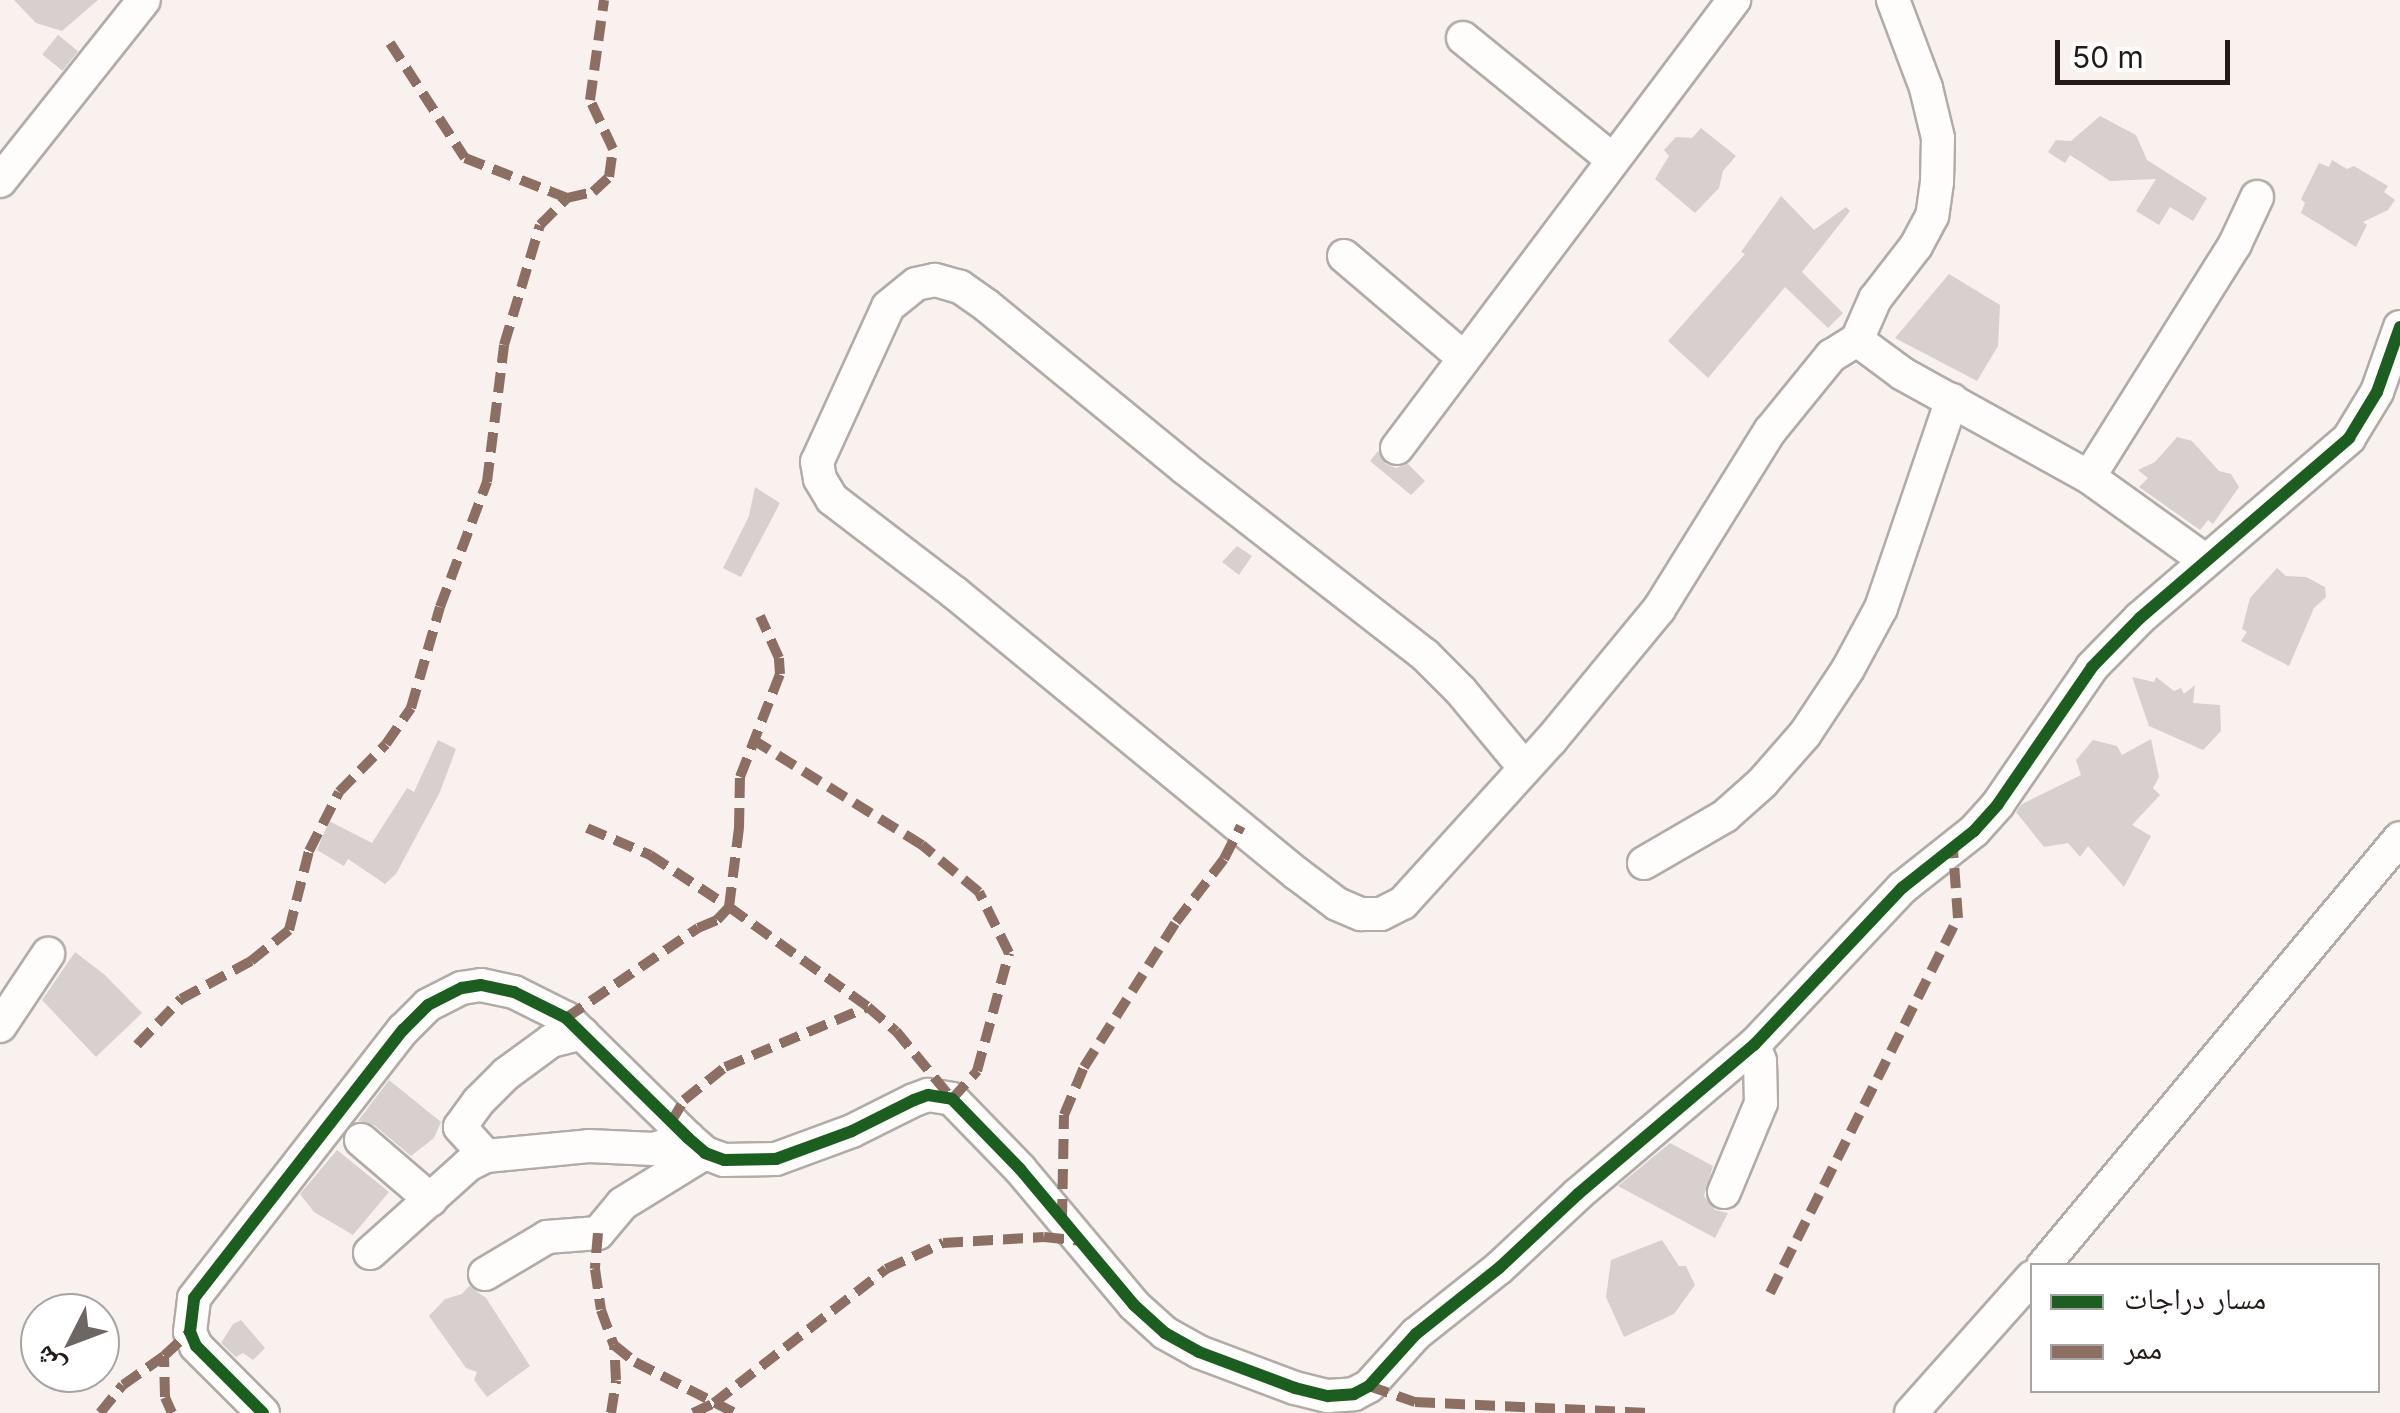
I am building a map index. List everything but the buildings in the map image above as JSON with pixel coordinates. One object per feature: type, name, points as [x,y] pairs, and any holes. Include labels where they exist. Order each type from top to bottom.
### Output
[{"type":"street","points":[[0,181],[144,0]]},
{"type":"street","points":[[1397,448],[1734,0]]},
{"type":"street","points":[[1524,766],[1424,654],[1184,468],[986,305],[960,288],[935,280],[916,284],[888,307],[817,462],[820,479],[832,500],[1337,904],[1361,914],[1382,914],[1403,903],[1551,740],[1659,609],[1780,419],[1831,356],[1857,340],[1874,298],[1916,246],[1932,216],[1938,138],[1926,88],[1892,0]]},
{"type":"street","points":[[1463,38],[1614,160]]},
{"type":"street","points":[[2089,478],[2235,244],[2257,197]]},
{"type":"street","points":[[1344,256],[1464,358]]},
{"type":"street","points":[[370,1252],[468,1165],[486,1156],[588,1146],[696,1146],[746,1162],[776,1159],[852,1132],[914,1100],[928,1096],[952,1099],[1020,1168],[1134,1306],[1165,1332],[1247,1372],[1328,1396],[1354,1394],[1368,1386],[1416,1334],[1499,1268],[1578,1194],[1754,1045],[1902,888],[1974,831],[1998,804],[2092,666],[2349,438],[2378,392],[2400,327]]},
{"type":"street","points":[[1857,340],[1903,374],[2089,478],[2206,561]]},
{"type":"street","points":[[1644,862],[1738,805],[1805,734],[1838,685],[1881,608],[1952,400]]},
{"type":"street","points":[[2046,1263],[2400,838]]},
{"type":"street","points":[[0,1026],[48,954]]},
{"type":"street","points":[[263,1413],[196,1346],[190,1332],[194,1298],[386,1050],[428,1005],[462,988],[481,986],[537,1001],[566,1018],[696,1146]]},
{"type":"street","points":[[486,1156],[460,1126],[478,1102],[506,1074],[551,1041],[582,1033]]},
{"type":"street","points":[[1724,1192],[1761,1103],[1760,1061],[1754,1045]]},
{"type":"street","points":[[361,1140],[430,1200]]},
{"type":"street","points":[[485,1274],[547,1237],[598,1233],[622,1204],[696,1146]]},
{"type":"street","points":[[1911,1413],[2030,1279]]},
{"type":"marked path","points":[[137,1045],[181,999],[251,961],[289,930],[309,851],[339,792],[386,744],[411,708],[440,607],[487,482],[504,345],[540,225],[567,198],[593,192],[609,177],[613,149],[590,100],[604,0]]},
{"type":"marked path","points":[[390,43],[465,158],[567,198]]},
{"type":"marked path","points":[[587,828],[650,855],[729,907],[739,828],[740,777],[780,674],[779,658],[760,616]]},
{"type":"marked path","points":[[671,1122],[684,1100],[725,1067],[868,1007],[896,1031],[952,1099],[977,1071],[1009,953],[979,892],[922,845],[752,739]]},
{"type":"marked path","points":[[1062,1219],[1064,1115],[1084,1067],[1176,922],[1224,859],[1241,826]]},
{"type":"marked path","points":[[1770,1293],[1958,918],[1953,850]]},
{"type":"marked path","points":[[566,1018],[698,928],[717,920],[729,907],[868,1007]]},
{"type":"marked path","points":[[598,1233],[595,1269],[601,1310],[614,1345],[635,1362],[735,1413]]},
{"type":"marked path","points":[[693,1413],[714,1403],[886,1269],[943,1243],[1044,1237],[1080,1241]]},
{"type":"marked path","points":[[172,1413],[165,1397],[164,1356],[190,1332]]},
{"type":"marked path","points":[[611,1413],[616,1380],[614,1345]]},
{"type":"marked path","points":[[100,1413],[123,1385],[164,1356]]},
{"type":"marked path","points":[[1369,1386],[1415,1402],[1648,1413]]},
{"type":"cycle path","points":[[263,1413],[196,1346],[190,1332],[194,1298],[403,1030],[428,1005],[462,988],[481,985],[514,992],[566,1018],[688,1138],[705,1153],[724,1160],[776,1159],[852,1131],[928,1095],[952,1099],[1020,1169],[1134,1305],[1165,1333],[1199,1352],[1295,1388],[1328,1396],[1354,1394],[1369,1386],[1416,1334],[1499,1268],[1578,1194],[1754,1045],[1902,888],[1974,831],[1998,804],[2092,667],[2140,618],[2349,438],[2377,392],[2400,327]]}]
